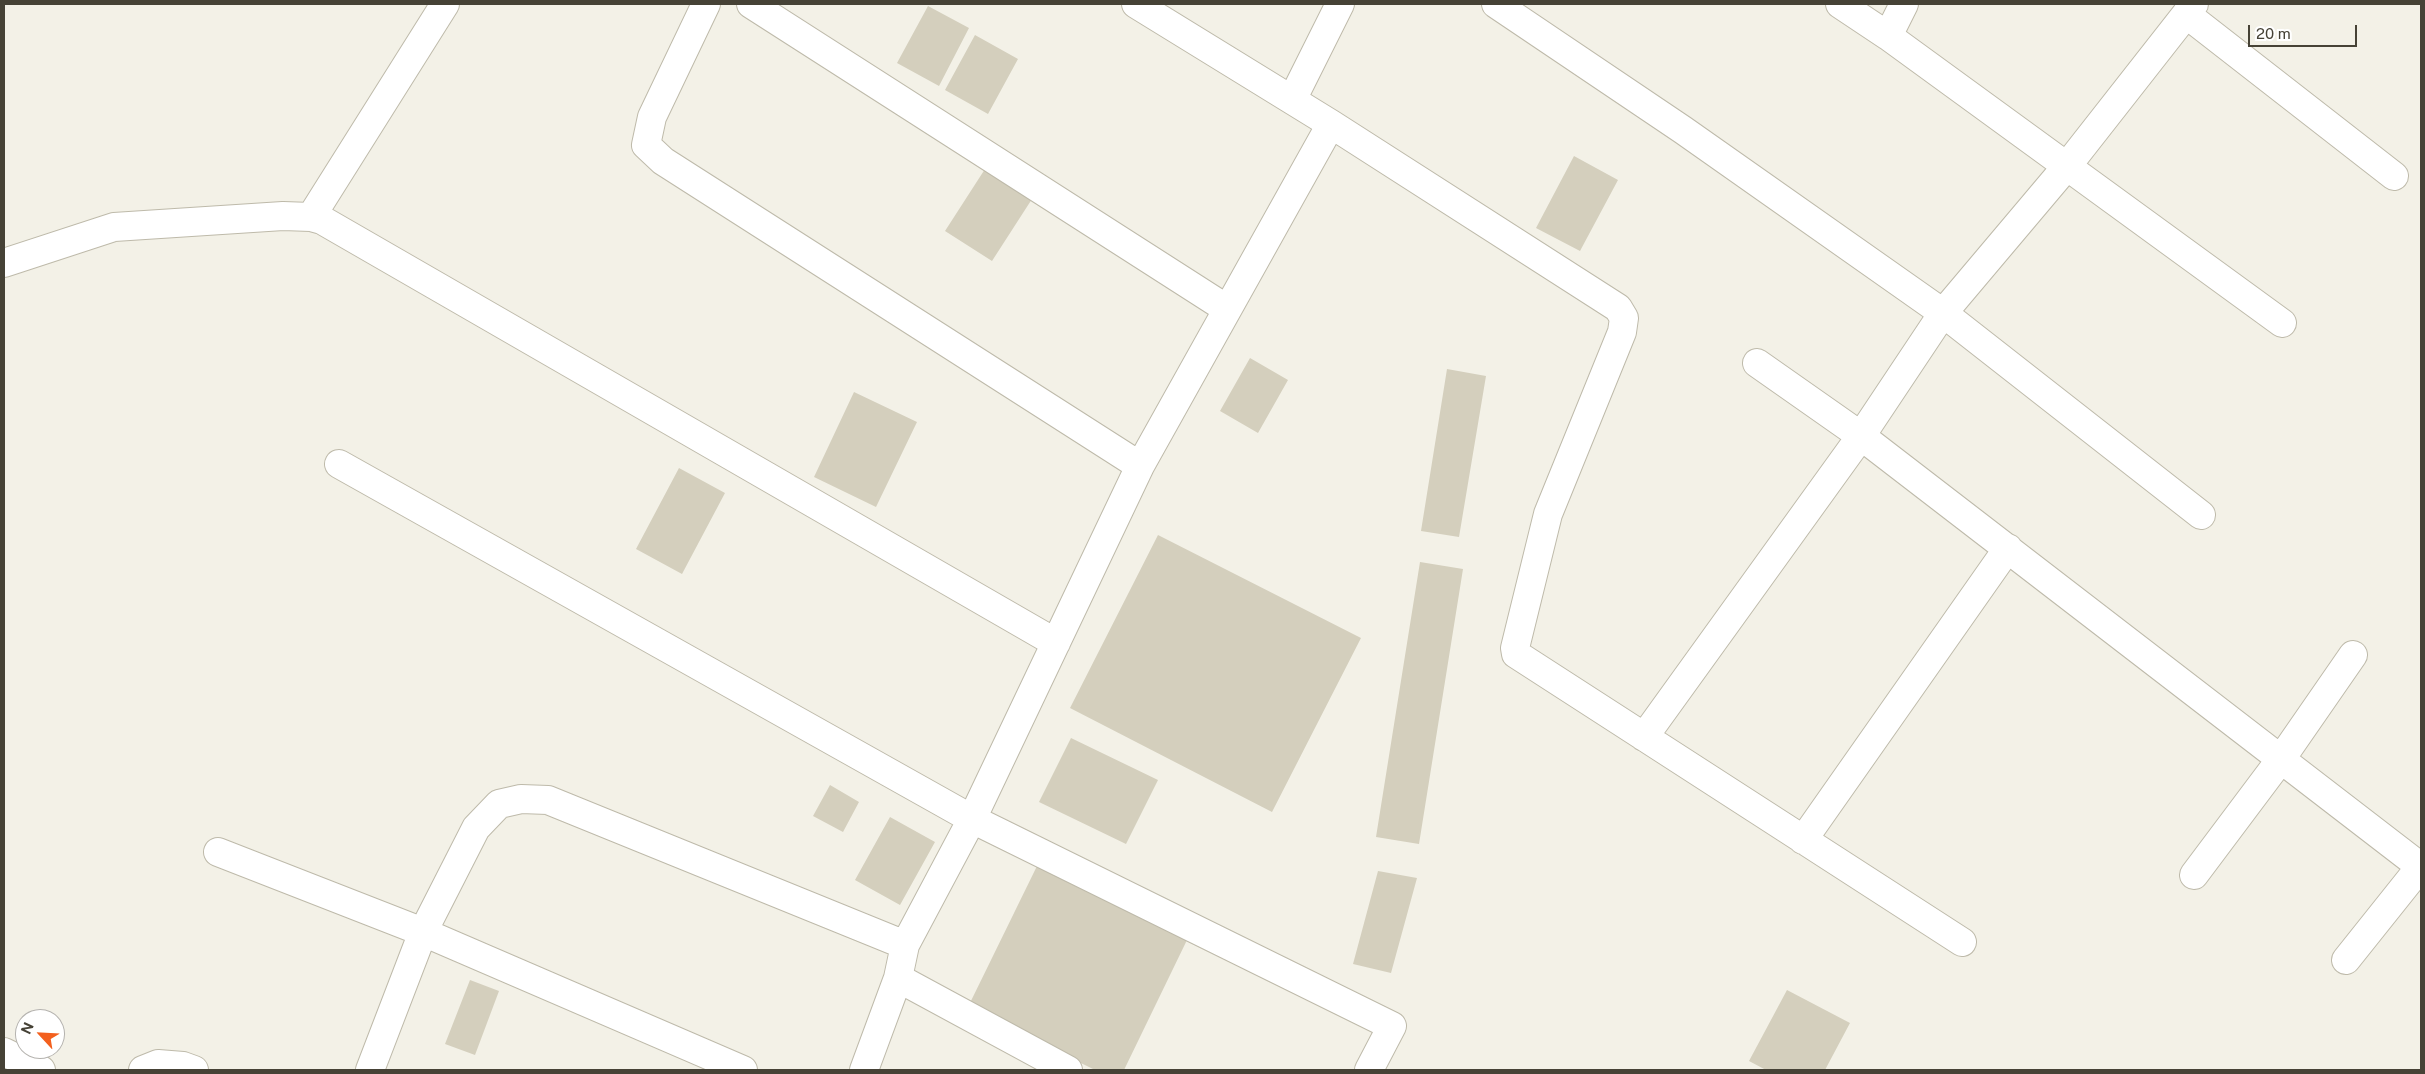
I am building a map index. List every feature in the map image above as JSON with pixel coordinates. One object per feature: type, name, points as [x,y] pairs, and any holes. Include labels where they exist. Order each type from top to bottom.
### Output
[{"type":"street","points":[[311,216],[445,4]]},
{"type":"street","points":[[706,4],[652,117],[646,145],[663,161],[1140,466]]},
{"type":"street","points":[[751,4],[1227,309]]},
{"type":"street","points":[[1136,4],[1331,124],[1618,308],[1624,318],[1622,332],[1548,514],[1515,648],[1516,654],[1962,942]]},
{"type":"street","points":[[1292,100],[1340,4]]},
{"type":"street","points":[[1496,4],[1683,130],[1943,313],[2201,515]]},
{"type":"street","points":[[1840,4],[1888,36],[2282,323]]},
{"type":"street","points":[[1888,36],[1904,4]]},
{"type":"street","points":[[1644,737],[1861,436],[1943,313],[2067,166],[2190,9],[2394,176]]},
{"type":"street","points":[[864,1070],[898,978],[905,945],[972,819],[1140,466],[1331,124]]},
{"type":"street","points":[[4,262],[114,227],[283,216],[311,216],[348,235],[1056,643]]},
{"type":"street","points":[[1757,363],[1861,436],[2421,867],[2346,960]]},
{"type":"street","points":[[339,464],[972,819],[1392,1026],[1369,1070]]},
{"type":"street","points":[[1803,840],[2008,548]]},
{"type":"street","points":[[2194,875],[2353,655]]},
{"type":"street","points":[[370,1070],[423,932],[476,828],[499,804],[521,800],[548,800],[905,945]]},
{"type":"street","points":[[218,852],[423,932],[743,1070]]},
{"type":"street","points":[[898,978],[1068,1070]]},
{"type":"street","points":[[4,1052],[41,1070]]},
{"type":"street","points":[[143,1070],[158,1064],[183,1066],[194,1070]]},
{"type":"building","points":[[928,6],[969,28],[939,86],[897,63]]},
{"type":"building","points":[[975,35],[1018,59],[988,114],[945,90]]},
{"type":"building","points":[[1574,156],[1618,180],[1580,251],[1536,228]]},
{"type":"building","points":[[985,169],[1032,199],[992,261],[945,231]]},
{"type":"building","points":[[1250,358],[1288,380],[1258,433],[1220,411]]},
{"type":"building","points":[[1447,369],[1486,376],[1459,537],[1421,531]]},
{"type":"building","points":[[854,392],[917,422],[876,507],[814,477]]},
{"type":"building","points":[[679,468],[725,493],[682,574],[636,549]]},
{"type":"building","points":[[1158,535],[1361,638],[1272,812],[1070,708]]},
{"type":"building","points":[[1420,562],[1463,569],[1419,844],[1376,837]]},
{"type":"building","points":[[1071,738],[1158,780],[1126,844],[1039,802]]},
{"type":"building","points":[[830,785],[859,802],[843,832],[813,816]]},
{"type":"building","points":[[890,817],[935,842],[900,905],[855,880]]},
{"type":"building","points":[[1037,866],[1187,940],[1124,1070],[1095,1070],[968,1007]]},
{"type":"building","points":[[1378,871],[1417,878],[1391,973],[1353,964]]},
{"type":"building","points":[[470,980],[499,991],[475,1055],[445,1044]]},
{"type":"building","points":[[1787,990],[1850,1023],[1825,1070],[1766,1070],[1749,1061]]}]
